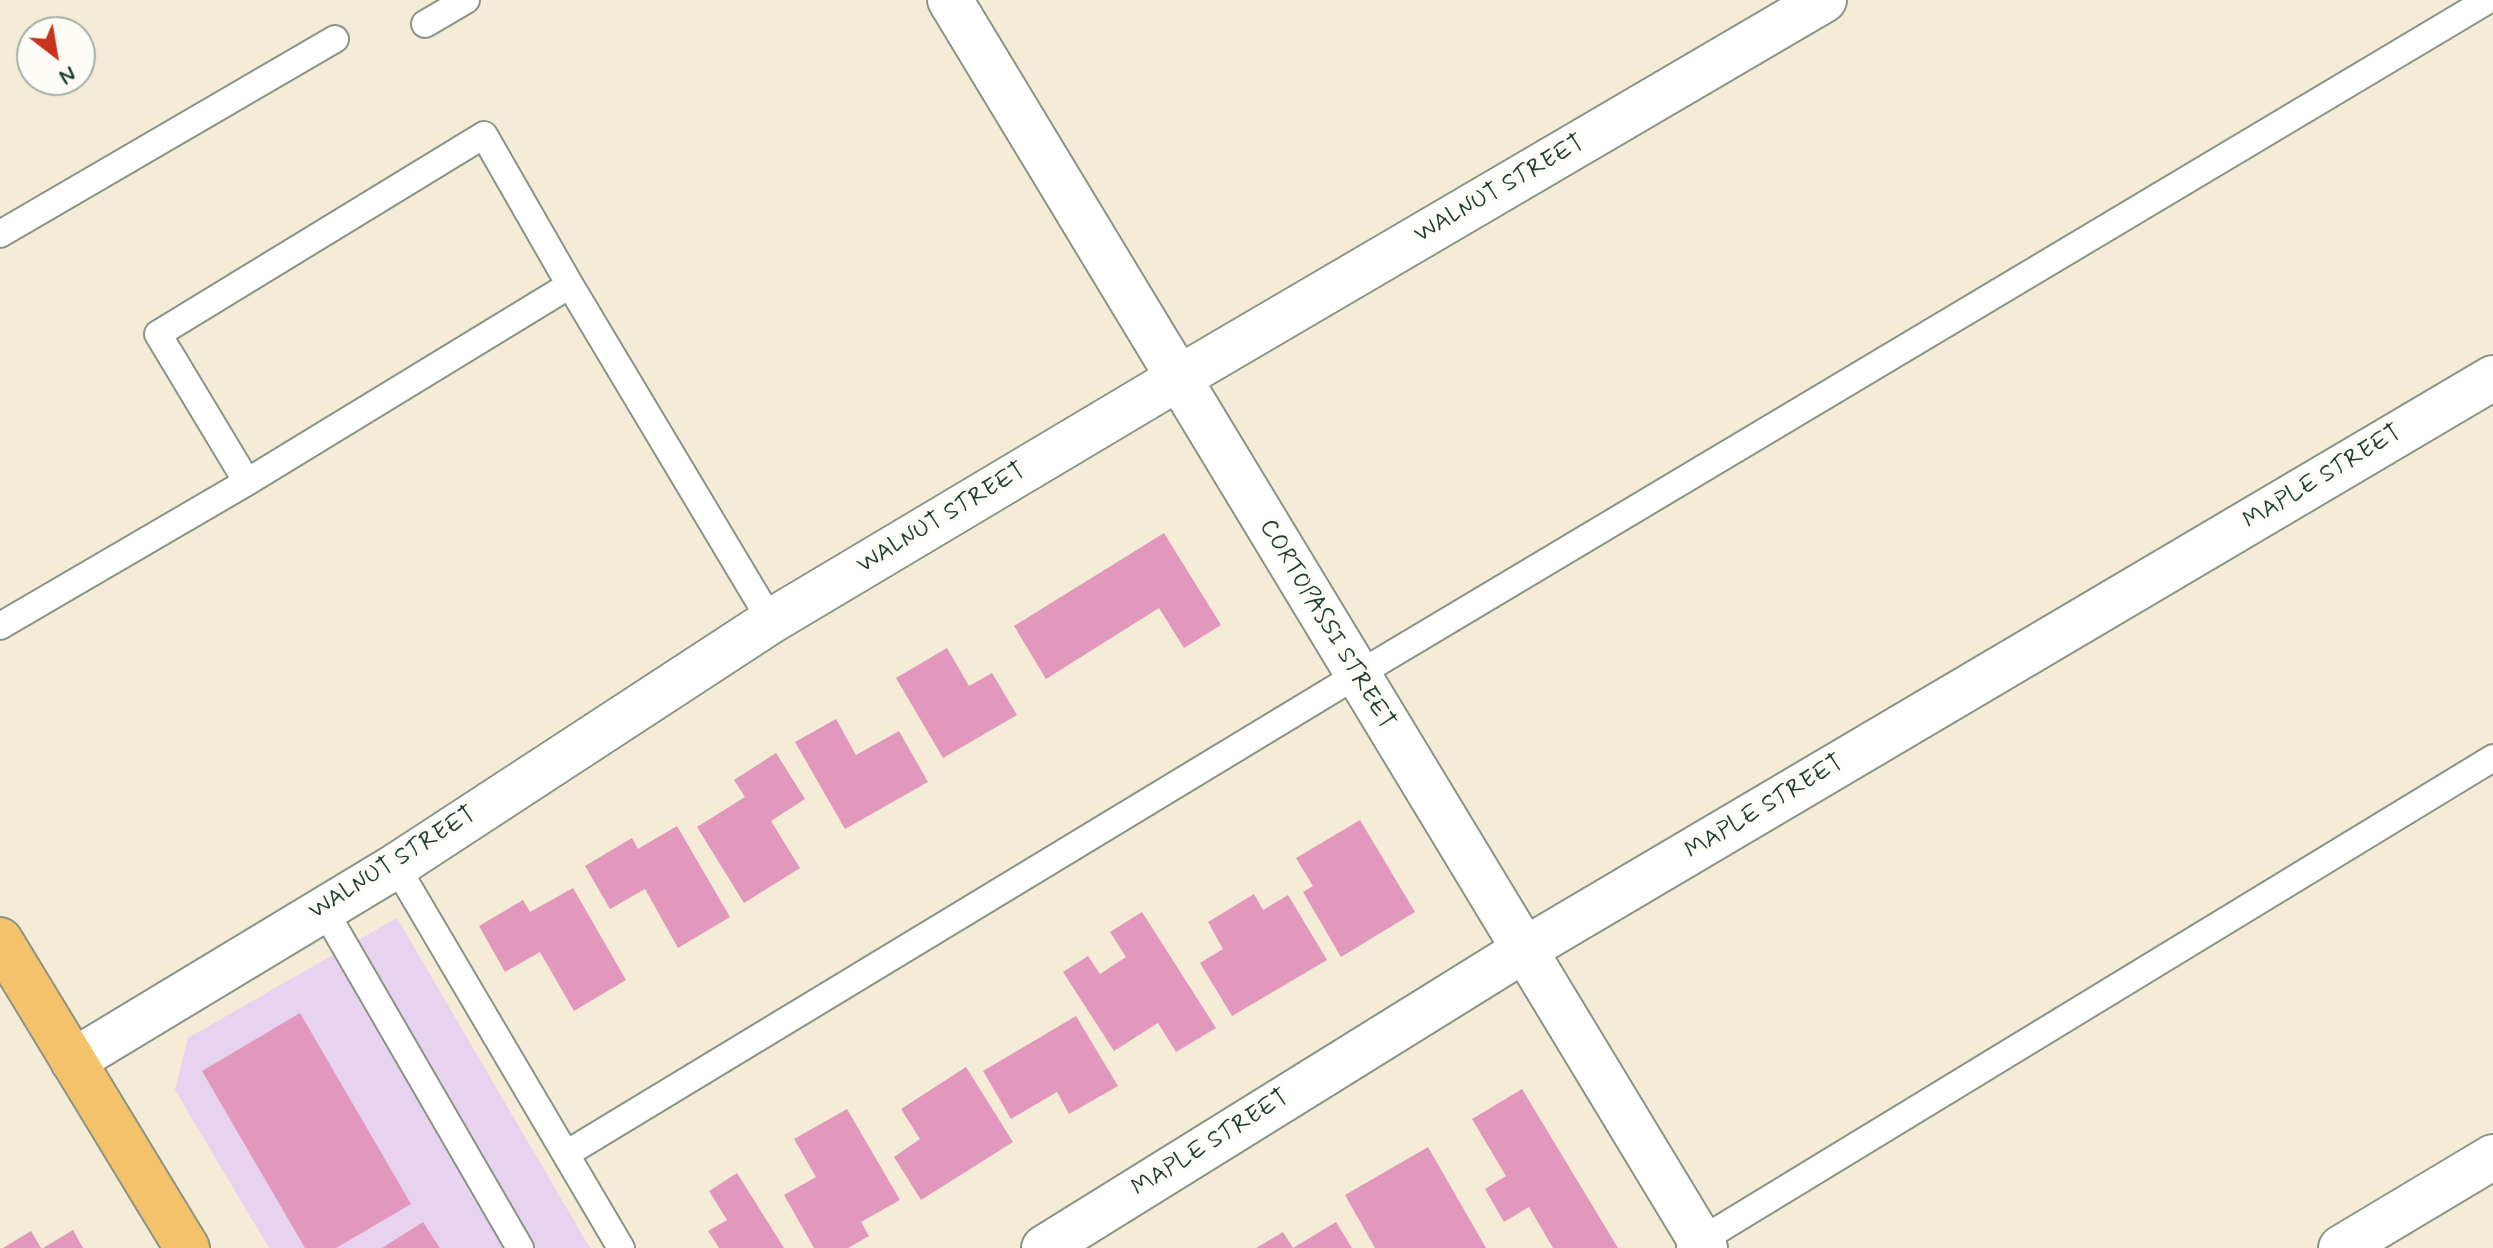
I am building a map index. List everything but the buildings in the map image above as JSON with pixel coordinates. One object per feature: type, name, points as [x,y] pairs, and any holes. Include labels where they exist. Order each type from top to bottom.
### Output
[{"type":"main road","points":[[0,940],[187,1248]]},
{"type":"street","name":"CORTOPASSI STREET","points":[[950,0],[1524,950],[1698,1246]]},
{"type":"street","name":"WALNUT STREET","points":[[73,1061],[396,866],[771,621],[1824,0]]},
{"type":"street","name":"MAPLE STREET","points":[[1044,1248],[1524,950],[2493,378]]},
{"type":"street","points":[[2359,1243],[2493,1157]]},
{"type":"lane","points":[[425,24],[466,0]]},
{"type":"lane","points":[[566,1154],[1357,675],[2488,0]]},
{"type":"lane","points":[[0,234],[335,39]]},
{"type":"lane","points":[[247,482],[158,334],[484,135],[771,621]]},
{"type":"lane","points":[[0,626],[247,482],[570,285]]},
{"type":"lane","points":[[1698,1246],[2493,758]]},
{"type":"lane","points":[[396,866],[621,1248]]},
{"type":"lane","points":[[323,908],[520,1248]]},
{"type":"shaded area","points":[[397,918],[590,1248],[269,1248],[175,1090],[188,1038]]}]
